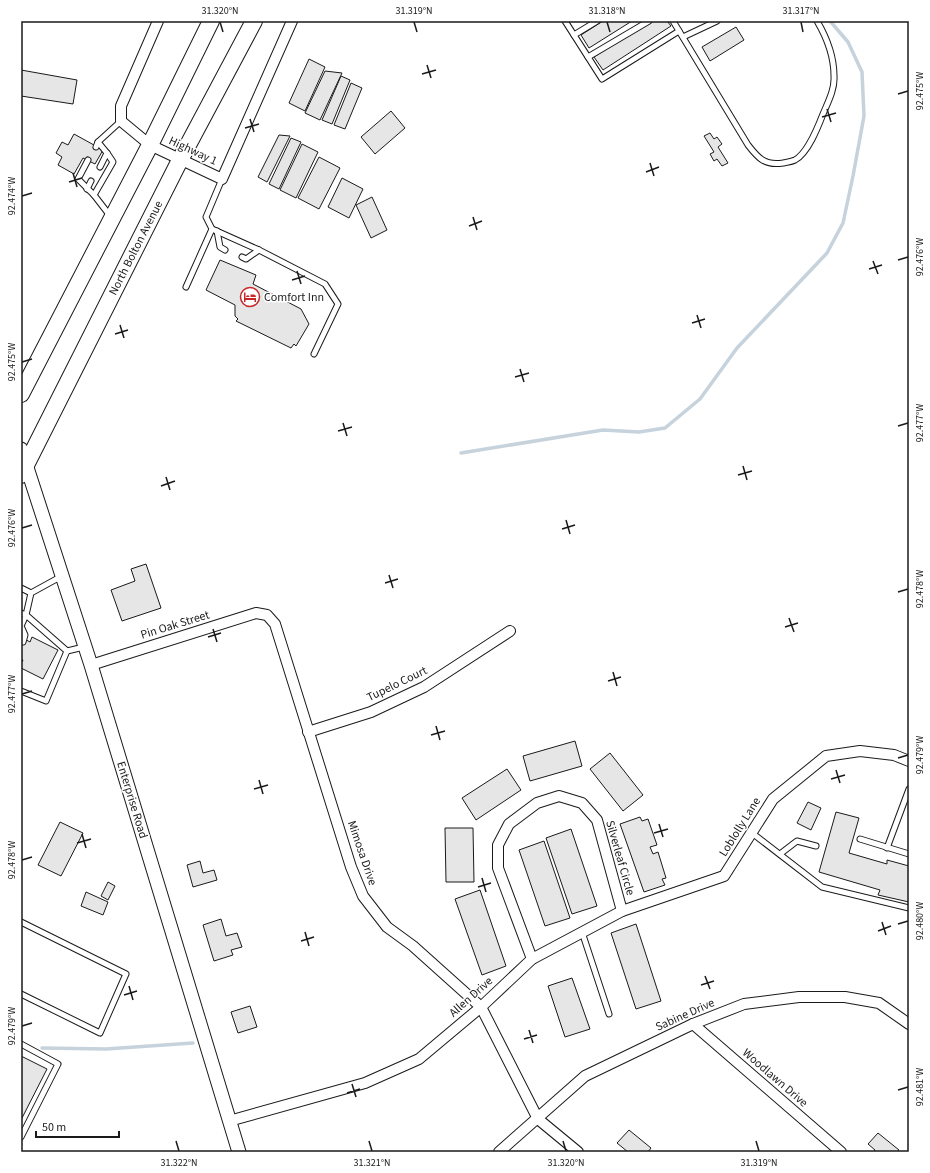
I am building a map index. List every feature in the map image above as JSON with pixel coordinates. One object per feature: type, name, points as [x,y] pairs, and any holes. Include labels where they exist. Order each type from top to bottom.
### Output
[{"type":"main road","points":[[21,394],[150,145],[211,21]]},
{"type":"main road","name":"North Bolton Avenue","points":[[23,470],[180,160],[254,21]]},
{"type":"street","points":[[121,121],[120,106],[158,21]]},
{"type":"street","name":"Highway 1","points":[[121,121],[150,145],[222,179],[292,21]]},
{"type":"street","name":"Enterprise Road","points":[[21,449],[23,470],[62,576],[85,646],[239,1152]]},
{"type":"street","name":"Pin Oak Street","points":[[91,665],[256,613],[267,615]]},
{"type":"street","name":"Mimosa Drive","points":[[267,615],[275,624],[351,868],[363,896],[387,927],[413,946],[481,1007],[538,1119]]},
{"type":"street","name":"Tupelo Court","points":[[308,732],[371,712],[424,688],[510,631]]},
{"type":"street","name":"Loblolly Lane","points":[[724,876],[773,799],[826,756],[860,751],[894,755],[909,761]]},
{"type":"street","name":"Silverleaf Circle","points":[[532,960],[498,868],[498,845],[509,824],[537,803],[559,796],[582,803],[597,820],[622,911]]},
{"type":"street","name":"Allen Drive","points":[[229,1121],[365,1083],[419,1060],[481,1007],[532,960],[622,911],[724,876]]},
{"type":"street","name":"Sabine Drive","points":[[500,1152],[585,1076],[693,1024],[744,1004],[799,997],[845,997],[879,1004],[909,1024]]},
{"type":"street","name":"Woodlawn Drive","points":[[693,1024],[841,1152]]},
{"type":"street","points":[[538,1119],[578,1152]]},
{"type":"lane","points":[[565,21],[602,79],[679,31]]},
{"type":"lane","points":[[574,35],[596,21]]},
{"type":"lane","points":[[588,57],[649,21]]},
{"type":"lane","points":[[673,21],[756,156],[763,161],[778,164],[795,160],[806,148],[816,130],[834,85],[831,53],[824,33],[817,21]]},
{"type":"lane","points":[[683,37],[717,21]]},
{"type":"lane","points":[[94,195],[113,162],[107,153],[97,144],[121,121]]},
{"type":"lane","points":[[100,167],[107,153]]},
{"type":"lane","points":[[88,160],[78,179],[94,195],[112,218]]},
{"type":"lane","points":[[222,179],[206,217],[214,230],[220,247],[225,250]]},
{"type":"lane","points":[[87,189],[91,181]]},
{"type":"lane","points":[[214,230],[259,250],[325,284],[338,304],[314,354]]},
{"type":"lane","points":[[186,287],[214,230]]},
{"type":"lane","points":[[242,257],[246,259],[259,250]]},
{"type":"lane","points":[[23,642],[26,635],[21,626],[23,614],[31,593],[62,576]]},
{"type":"lane","points":[[21,588],[31,593]]},
{"type":"lane","points":[[23,614],[67,651]]},
{"type":"lane","points":[[67,651],[85,646]]},
{"type":"lane","points":[[21,690],[46,702],[67,651]]},
{"type":"lane","points":[[887,848],[909,789]]},
{"type":"lane","points":[[752,833],[822,888],[909,908]]},
{"type":"lane","points":[[860,839],[909,854]]},
{"type":"lane","points":[[780,854],[797,841],[816,846]]},
{"type":"lane","points":[[21,922],[126,974],[100,1033],[21,994]]},
{"type":"lane","points":[[582,932],[609,1014]]},
{"type":"lane","points":[[21,1044],[58,1064],[21,1137]]},
{"type":"building","points":[[603,21],[632,21],[589,48],[581,35]]},
{"type":"building","points":[[650,21],[667,21],[671,26],[603,70],[594,57]]},
{"type":"building","points":[[736,27],[744,40],[710,61],[702,47]]},
{"type":"building","points":[[309,59],[325,67],[305,111],[289,103]]},
{"type":"building","points":[[21,70],[77,80],[73,104],[21,96]]},
{"type":"building","points":[[325,71],[342,73],[320,120],[305,113]]},
{"type":"building","points":[[341,76],[350,80],[332,124],[322,120]]},
{"type":"building","points":[[351,83],[362,88],[345,129],[334,125]]},
{"type":"building","points":[[391,111],[405,128],[375,154],[361,137]]},
{"type":"building","points":[[710,133],[714,139],[717,137],[722,144],[718,147],[728,163],[722,166],[717,159],[714,161],[710,154],[714,152],[704,136]]},
{"type":"building","points":[[74,134],[103,150],[95,164],[83,158],[74,174],[58,165],[62,157],[56,153],[62,142],[68,145]]},
{"type":"building","points":[[279,135],[290,136],[267,182],[258,177]]},
{"type":"building","points":[[291,138],[301,142],[279,189],[269,184]]},
{"type":"building","points":[[302,144],[318,152],[296,198],[280,190]]},
{"type":"building","points":[[319,157],[340,168],[319,209],[298,198]]},
{"type":"building","points":[[342,178],[363,189],[349,218],[328,207]]},
{"type":"building","points":[[372,197],[387,230],[371,238],[356,205]]},
{"type":"building","name":"Comfort Inn","points":[[220,260],[256,275],[253,284],[301,309],[309,324],[296,346],[294,344],[291,348],[236,321],[238,319],[235,316],[235,305],[206,290]]},
{"type":"building","points":[[146,564],[161,608],[122,621],[111,590],[135,581],[131,569]]},
{"type":"building","points":[[21,637],[30,642],[32,637],[58,650],[43,679],[21,668],[23,660],[21,659]]},
{"type":"building","points":[[575,741],[582,766],[530,781],[523,756]]},
{"type":"building","points":[[610,753],[643,795],[623,811],[590,769]]},
{"type":"building","points":[[507,769],[521,790],[476,820],[462,798]]},
{"type":"building","points":[[808,802],[821,808],[811,830],[797,823]]},
{"type":"building","points":[[836,812],[859,818],[849,853],[887,864],[887,860],[909,866],[909,902],[878,895],[880,890],[819,872]]},
{"type":"building","points":[[640,817],[642,821],[648,819],[657,845],[650,847],[653,854],[658,852],[666,878],[662,879],[665,885],[644,892],[620,824]]},
{"type":"building","points":[[60,822],[83,833],[61,876],[38,865]]},
{"type":"building","points":[[445,828],[473,828],[474,882],[446,882]]},
{"type":"building","points":[[571,829],[597,906],[572,914],[546,838]]},
{"type":"building","points":[[544,841],[570,918],[545,926],[519,850]]},
{"type":"building","points":[[200,861],[203,873],[214,870],[217,880],[193,887],[187,865]]},
{"type":"building","points":[[108,882],[115,886],[108,900],[101,896]]},
{"type":"building","points":[[480,890],[506,966],[482,975],[455,899]]},
{"type":"building","points":[[86,892],[108,902],[103,915],[81,906]]},
{"type":"building","points":[[221,919],[226,936],[237,933],[242,947],[231,950],[233,955],[214,961],[203,925]]},
{"type":"building","points":[[636,924],[661,1001],[636,1009],[611,933]]},
{"type":"building","points":[[572,978],[590,1029],[565,1037],[548,986]]},
{"type":"building","points":[[250,1006],[257,1027],[238,1033],[231,1012]]},
{"type":"building","points":[[21,1056],[47,1069],[21,1120]]},
{"type":"building","points":[[629,1130],[651,1148],[648,1152],[628,1152],[617,1143]]},
{"type":"building","points":[[878,1133],[899,1150],[897,1152],[874,1152],[875,1150],[868,1144]]},
{"type":"waterway","points":[[461,453],[603,430],[639,432],[665,428],[700,399],[737,348],[827,253],[843,223],[864,116],[862,72],[848,42],[830,21]]},
{"type":"waterway","points":[[42,1048],[106,1049],[193,1043]]},
{"type":"place","name":"Comfort Inn","points":[[250,297]]}]
